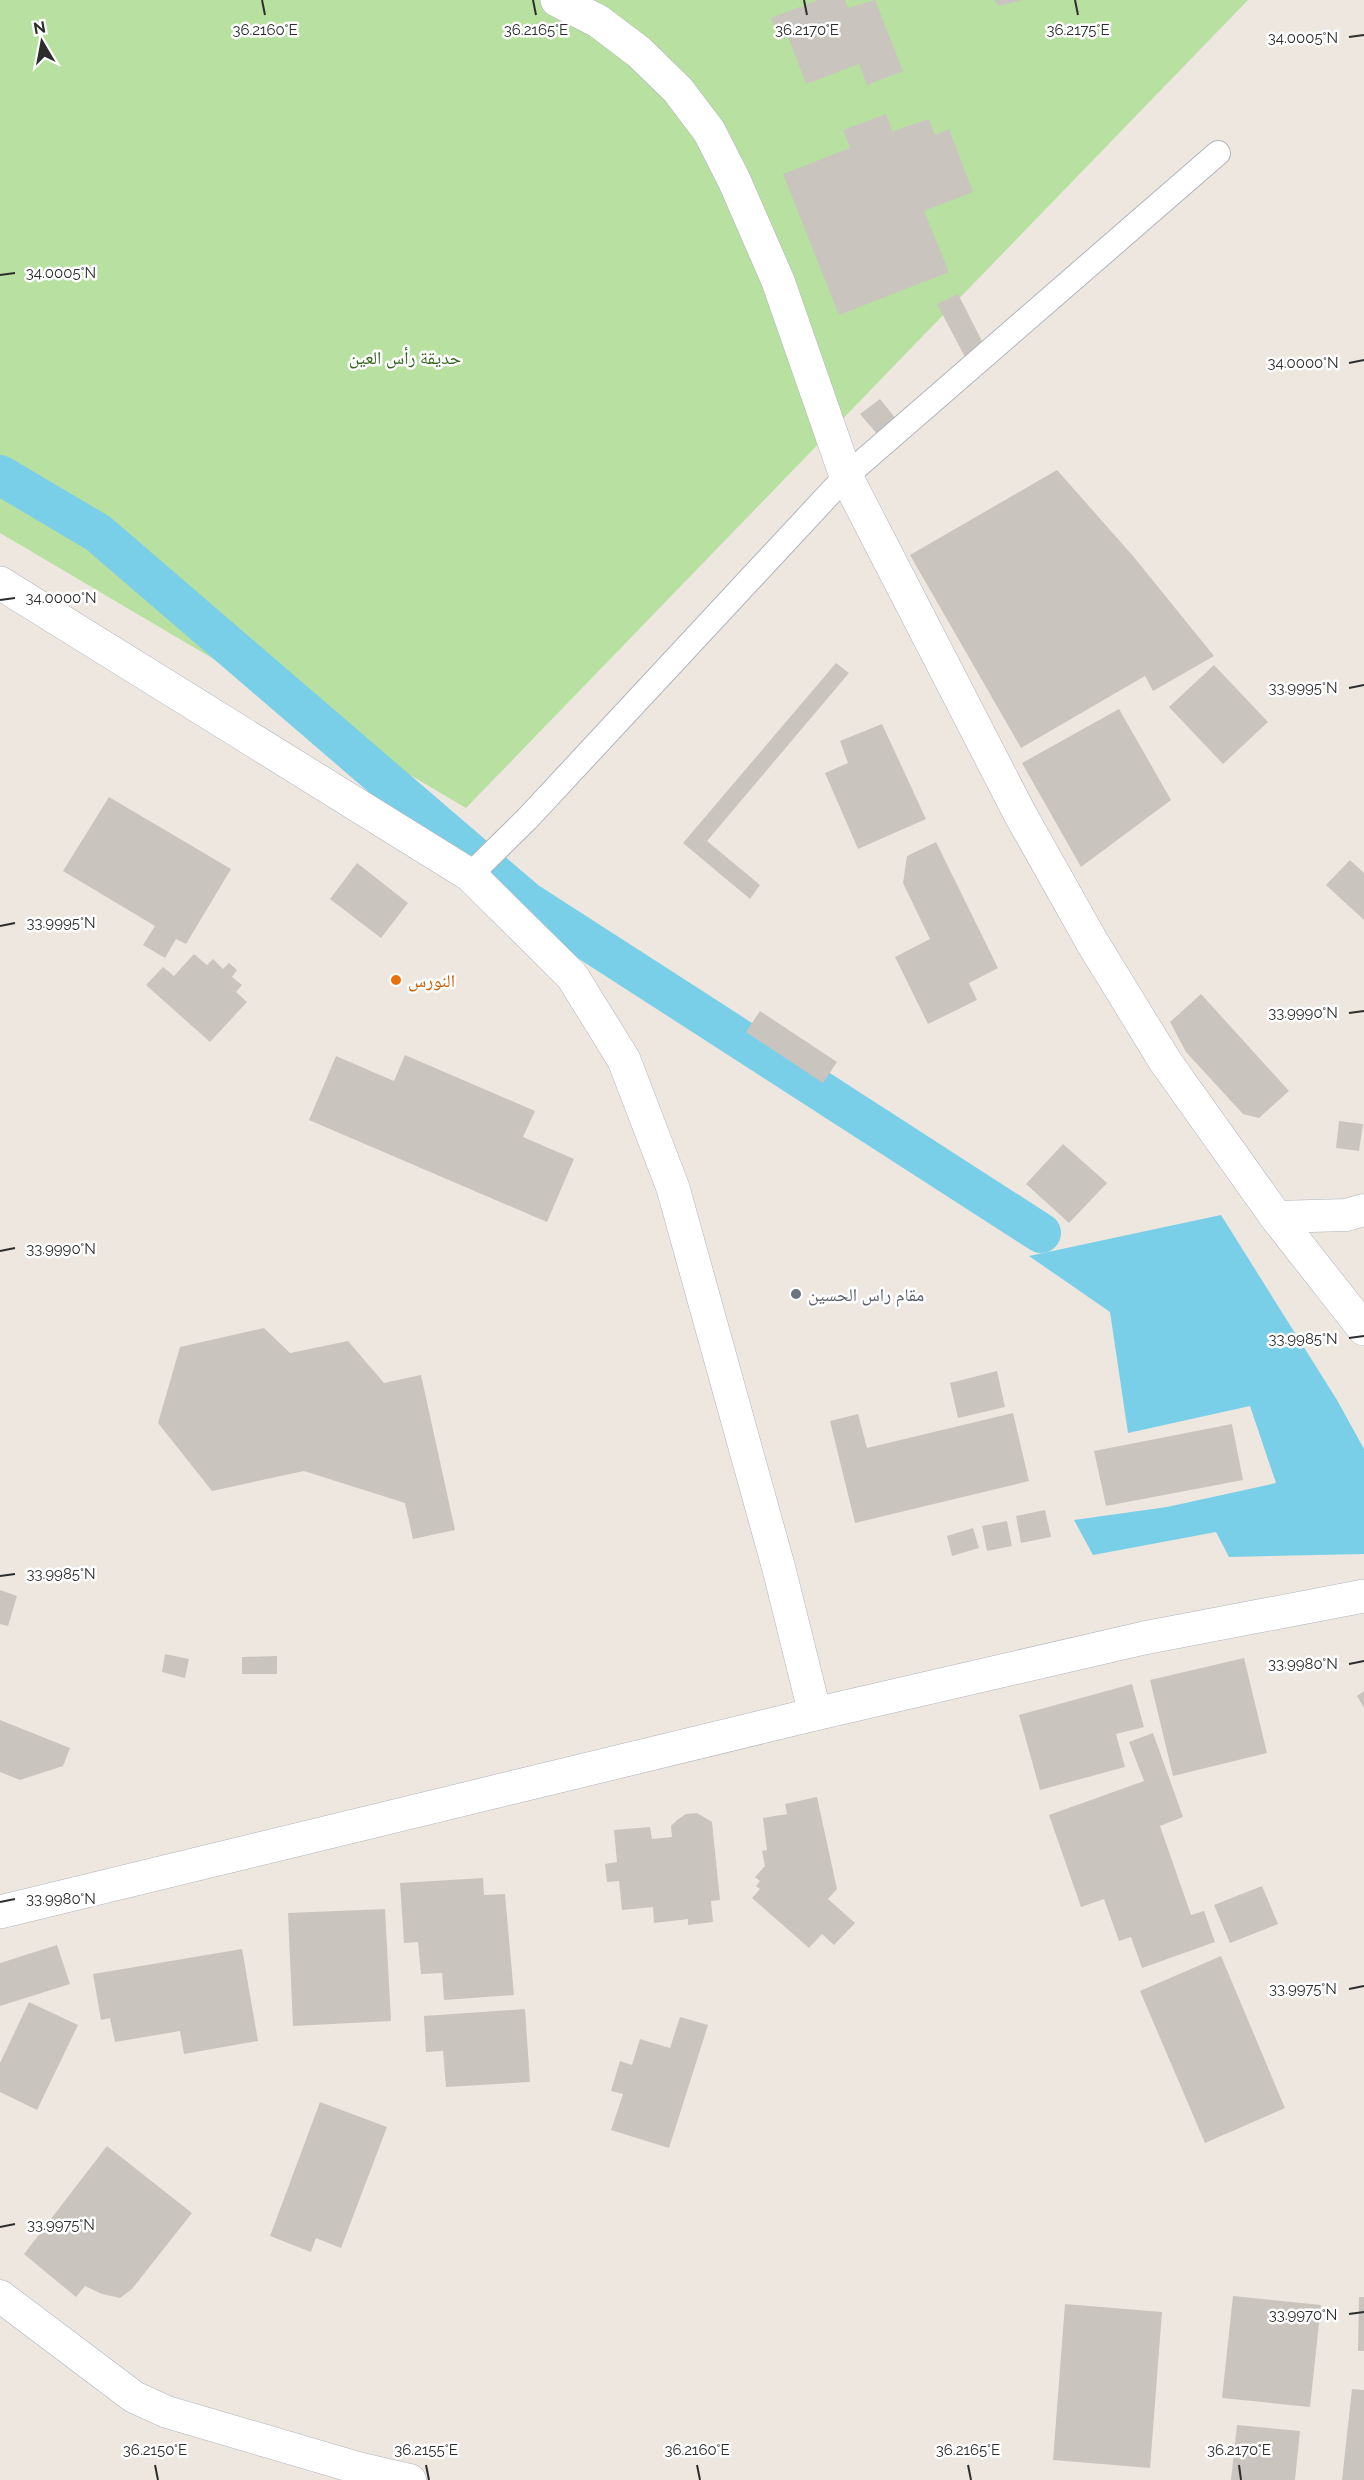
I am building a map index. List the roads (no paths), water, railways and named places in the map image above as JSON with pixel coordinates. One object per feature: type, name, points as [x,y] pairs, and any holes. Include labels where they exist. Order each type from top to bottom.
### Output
[{"type":"street","points":[[557,0],[598,21],[639,52],[678,90],[709,131],[735,180],[778,281],[846,476],[1019,812],[1092,942],[1165,1061],[1276,1217],[1364,1329]]},
{"type":"street","points":[[470,876],[527,819],[846,476],[1218,153]]},
{"type":"street","points":[[0,583],[470,876],[572,976],[624,1060],[673,1188],[779,1569],[815,1714]]},
{"type":"street","points":[[1276,1217],[1346,1215],[1364,1210]]},
{"type":"street","points":[[0,1912],[815,1714],[1144,1638],[1364,1596]]},
{"type":"street","points":[[0,2296],[134,2397],[167,2412],[358,2468],[410,2480]]},
{"type":"water","points":[[1221,1215],[1337,1400],[1364,1449],[1364,1554],[1229,1557],[1216,1532],[1093,1555],[1074,1520],[1167,1507],[1276,1483],[1250,1406],[1128,1433],[1110,1312],[1029,1256]]},
{"type":"waterway","points":[[0,475],[98,533],[526,901],[1041,1233]]},
{"type":"place","name":"النورس","points":[[396,980]]},
{"type":"place","name":"مقام راس الحسين","points":[[796,1294]]},
{"type":"park label","name":"حديقة رأس العين","points":[[405,357]]}]
